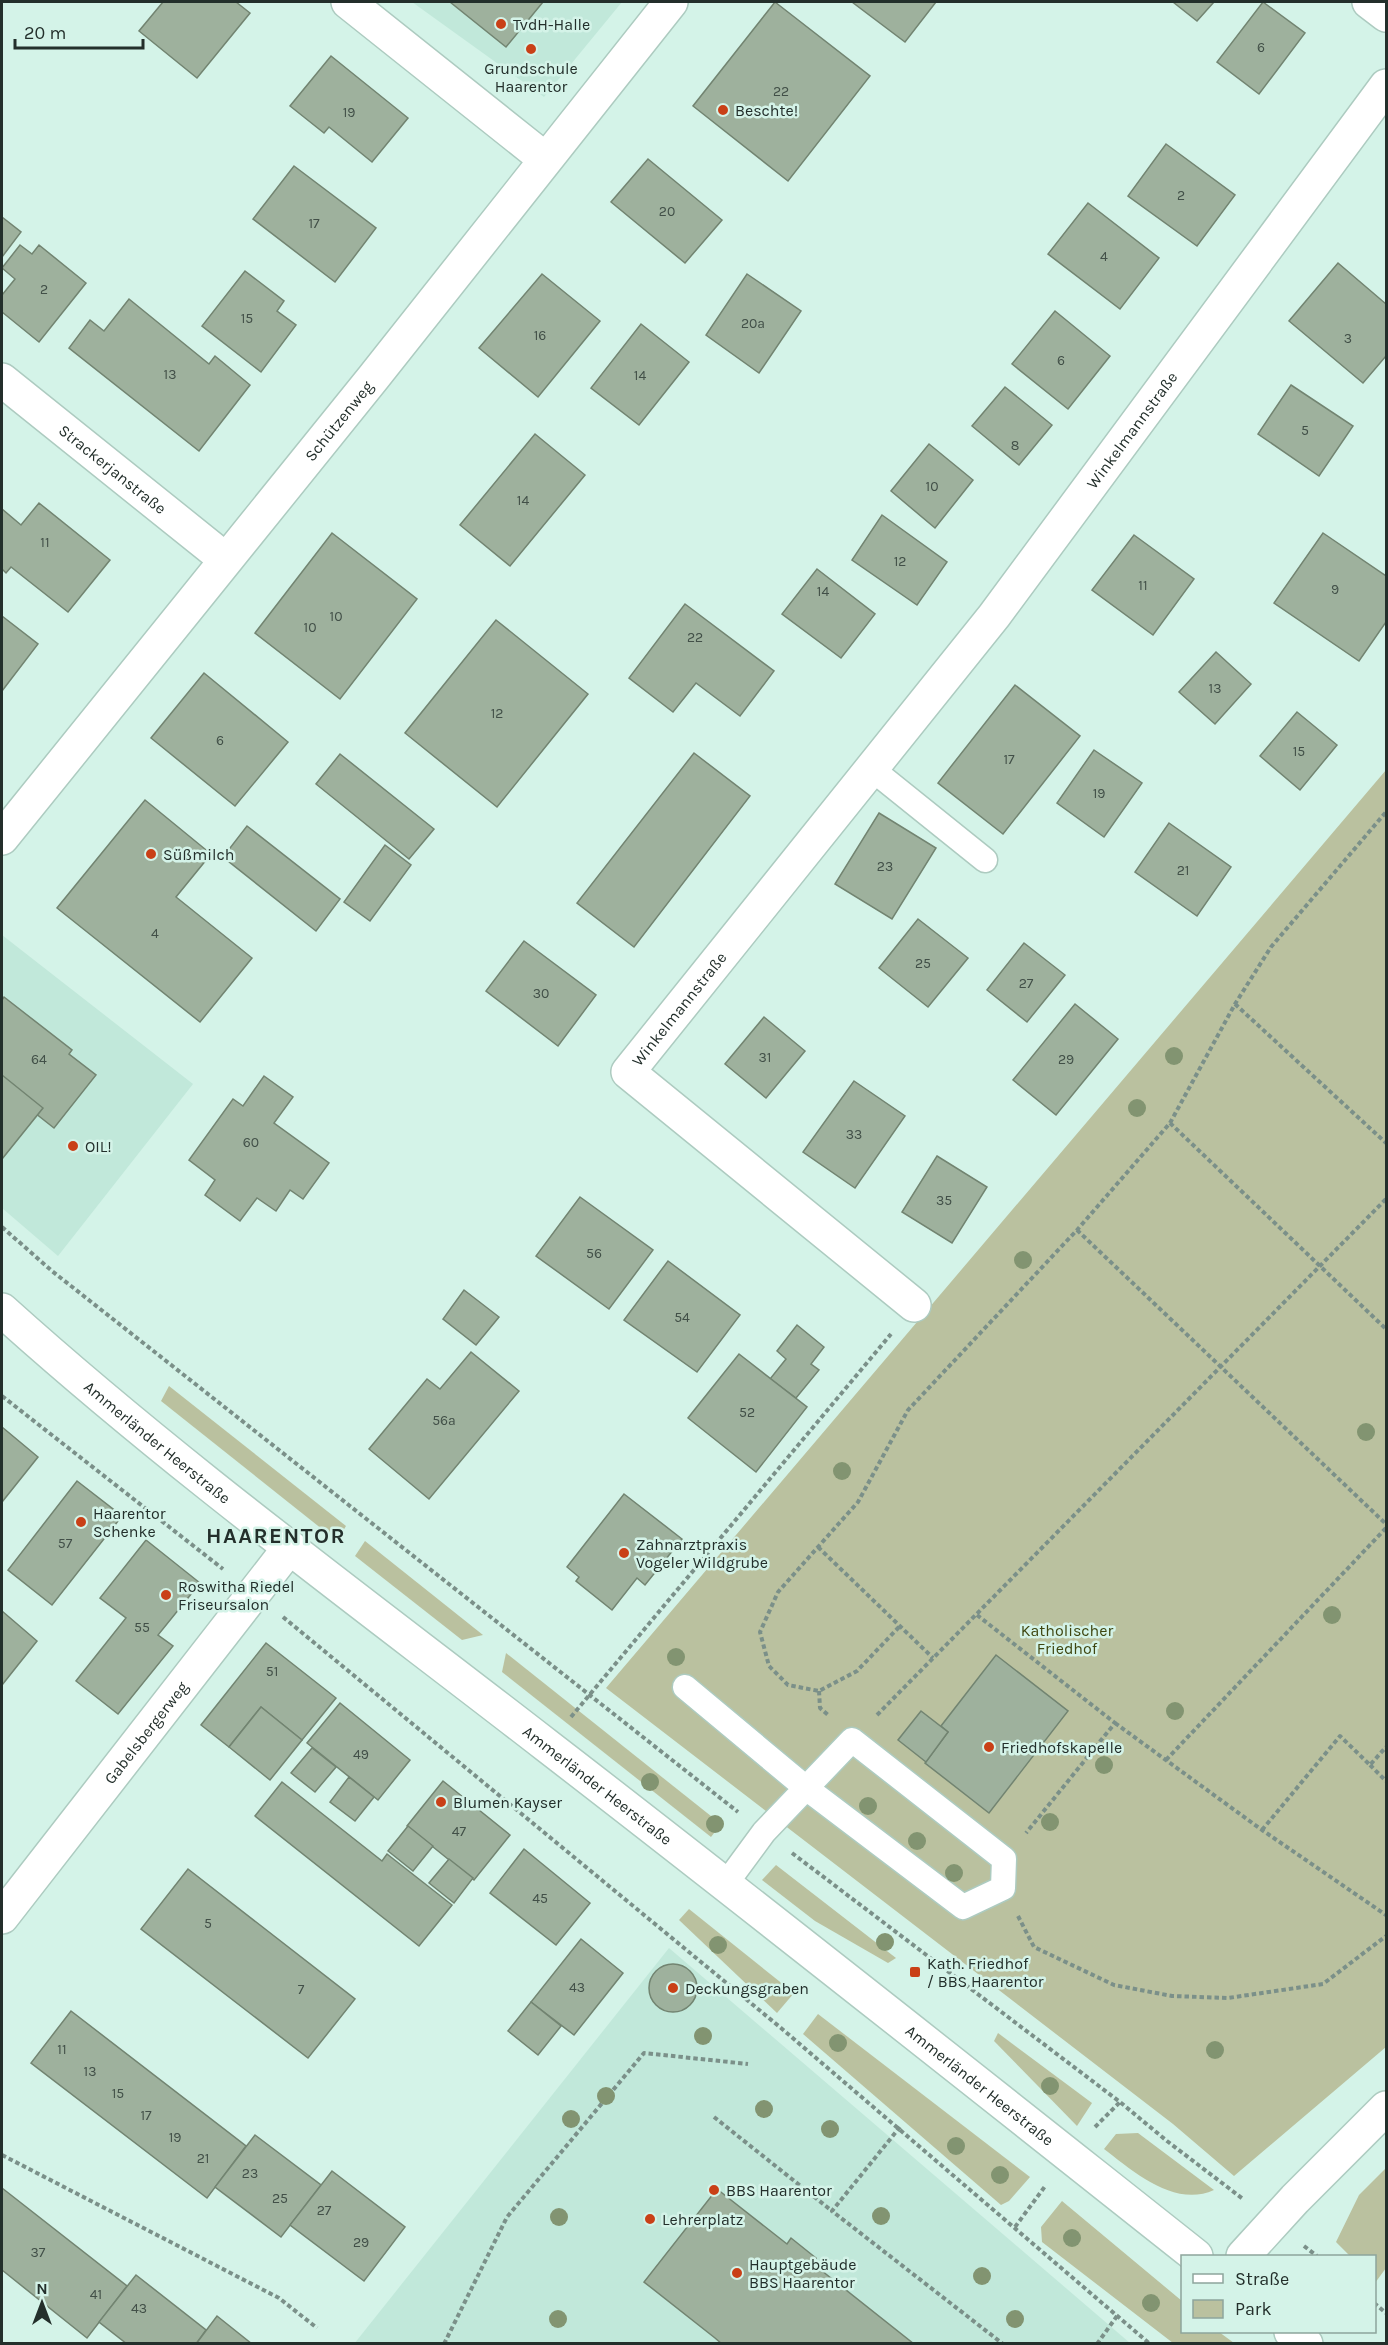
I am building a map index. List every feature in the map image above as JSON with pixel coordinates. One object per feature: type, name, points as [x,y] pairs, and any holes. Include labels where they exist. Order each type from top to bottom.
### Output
[{"type":"main road","points":[[348,2],[545,159]]},
{"type":"main road","name":"Schützenweg","points":[[2,838],[671,2]]},
{"type":"main road","points":[[1369,2],[1386,15]]},
{"type":"main road","name":"Winkelmannstraße","points":[[914,1305],[628,1072],[873,770],[994,616],[1386,86]]},
{"type":"main road","name":"Strackerjanstraße","points":[[2,380],[225,559]]},
{"type":"main road","name":"Ammerländer Heerstraße","points":[[2,1310],[75,1376],[1195,2255]]},
{"type":"main road","name":"Gabelsbergerweg","points":[[2,1917],[291,1547]]},
{"type":"main road","points":[[1244,2255],[1295,2199],[1386,2108]]},
{"type":"main road","points":[[1294,2333],[1306,2343]]},
{"type":"lane","points":[[873,770],[986,860]]},
{"type":"lane","points":[[685,1687],[806,1788],[963,1907],[1003,1888],[1004,1859],[852,1740],[806,1788],[764,1832],[725,1886]]},
{"type":"path","points":[[899,1627],[857,1671],[819,1691],[788,1685],[769,1666],[760,1632],[778,1592],[858,1502],[908,1410],[1077,1230],[1170,1123],[1235,1004],[1271,947],[1386,812]]},
{"type":"path","points":[[1235,1004],[1386,1143]]},
{"type":"path","points":[[1170,1123],[1386,1329]]},
{"type":"path","points":[[852,1740],[1386,1199]]},
{"type":"path","points":[[2,1227],[52,1271],[588,1696],[1120,2102],[1229,2188]]},
{"type":"path","points":[[1077,1230],[1386,1526],[1166,1760]]},
{"type":"path","points":[[547,1745],[914,1305]]},
{"type":"path","points":[[2,1396],[254,1593],[900,2127],[1150,2343]]},
{"type":"path","points":[[818,1547],[933,1658]]},
{"type":"path","points":[[976,1615],[1115,1723],[1262,1830],[1386,1915]]},
{"type":"path","points":[[819,1691],[820,1708]]},
{"type":"path","points":[[1004,1859],[1115,1723]]},
{"type":"path","points":[[1262,1830],[1340,1736],[1386,1781]]},
{"type":"path","points":[[1370,1765],[1386,1747]]},
{"type":"path","points":[[1003,1888],[1034,1947],[1114,1985],[1172,1996],[1228,1998],[1323,1984],[1386,1936]]},
{"type":"path","points":[[444,2343],[507,2217],[644,2052],[748,2064]]},
{"type":"path","points":[[714,2117],[1003,2343]]},
{"type":"path","points":[[832,2211],[900,2127]]},
{"type":"path","points":[[2,2156],[279,2298],[317,2328]]},
{"type":"path","points":[[1096,2343],[1117,2316]]},
{"type":"shaded area","name":"Grundschule Haarentor","points":[[412,2],[622,2],[544,97]]},
{"type":"shaded area","name":"OIL!","points":[[2,935],[193,1084],[58,1256],[2,1208]]},
{"type":"shaded area","name":"BBS Haarentor","points":[[669,1948],[1130,2343],[354,2344]]},
{"type":"green space","name":"Katholischer Friedhof","points":[[1386,770],[1386,2047],[1234,2176],[1173,2124],[606,1688]]},
{"type":"green space","points":[[169,1386],[346,1526],[337,1541],[161,1401]]},
{"type":"green space","points":[[365,1541],[483,1635],[462,1640],[355,1556]]},
{"type":"green space","points":[[506,1653],[721,1824],[711,1837],[502,1672]]},
{"type":"green space","points":[[776,1865],[896,1958],[888,1963],[815,1921],[762,1880]]},
{"type":"green space","points":[[689,1909],[794,1993],[777,2013],[679,1920]]},
{"type":"green space","points":[[818,2014],[1030,2177],[1009,2201],[1001,2205],[803,2034]]},
{"type":"green space","points":[[998,2033],[1092,2103],[1077,2126],[994,2041]]},
{"type":"green space","points":[[1138,2133],[1214,2190],[1199,2194],[1170,2191],[1142,2177],[1104,2149],[1116,2134]]},
{"type":"green space","points":[[1386,2168],[1386,2268],[1376,2282],[1376,2255],[1349,2255],[1336,2242],[1359,2195]]},
{"type":"green space","points":[[1062,2201],[1181,2300],[1181,2333],[1220,2333],[1234,2343],[1173,2343],[1042,2242],[1041,2227]]},
{"type":"building","points":[[163,2],[236,2],[250,13],[197,78],[139,31]]},
{"type":"building","name":"TvdH-Halle","points":[[450,2],[543,2],[506,47]]},
{"type":"building","points":[[775,2],[870,76],[788,181],[693,106]]},
{"type":"building","points":[[852,2],[936,2],[905,42]]},
{"type":"building","points":[[1173,2],[1214,2],[1197,21]]},
{"type":"building","points":[[1263,2],[1305,33],[1259,94],[1217,62]]},
{"type":"building","points":[[331,56],[408,118],[372,162],[329,127],[324,133],[290,106]]},
{"type":"building","points":[[1166,144],[1235,195],[1197,246],[1128,196]]},
{"type":"building","points":[[648,159],[722,220],[685,263],[611,202]]},
{"type":"building","points":[[294,166],[376,228],[335,282],[253,219]]},
{"type":"building","points":[[1088,203],[1159,258],[1120,309],[1048,254]]},
{"type":"building","points":[[2,217],[21,232],[2,257]]},
{"type":"building","points":[[20,245],[32,254],[39,245],[86,283],[39,342],[2,312],[2,295],[15,279],[2,268]]},
{"type":"building","points":[[1338,263],[1386,304],[1386,356],[1363,383],[1289,321]]},
{"type":"building","points":[[245,271],[284,301],[277,311],[296,325],[261,372],[202,326]]},
{"type":"building","points":[[542,274],[600,321],[538,397],[479,348]]},
{"type":"building","points":[[747,274],[801,311],[759,373],[706,335]]},
{"type":"building","points":[[129,299],[209,364],[215,356],[250,385],[199,451],[69,348],[90,320],[104,331]]},
{"type":"building","points":[[1055,311],[1110,356],[1068,409],[1012,364]]},
{"type":"building","points":[[641,324],[689,362],[639,425],[591,388]]},
{"type":"building","points":[[1291,385],[1353,426],[1319,476],[1258,434]]},
{"type":"building","points":[[1005,387],[1052,425],[1019,465],[972,426]]},
{"type":"building","points":[[535,434],[585,475],[510,566],[460,525]]},
{"type":"building","points":[[929,444],[973,480],[935,528],[891,491]]},
{"type":"building","points":[[39,503],[110,560],[68,612],[11,567],[6,573],[2,569],[2,509],[21,525]]},
{"type":"building","points":[[882,515],[947,562],[917,605],[852,560]]},
{"type":"building","points":[[332,533],[417,599],[340,699],[255,633]]},
{"type":"building","points":[[1323,533],[1386,576],[1386,622],[1359,661],[1274,603]]},
{"type":"building","points":[[1134,535],[1194,579],[1153,635],[1092,590]]},
{"type":"building","points":[[817,569],[875,614],[841,658],[782,614]]},
{"type":"building","points":[[685,604],[774,671],[740,716],[696,683],[673,712],[629,678]]},
{"type":"building","points":[[2,616],[38,644],[2,691]]},
{"type":"building","points":[[496,620],[588,694],[497,807],[405,733]]},
{"type":"building","points":[[1216,652],[1251,684],[1215,724],[1179,692]]},
{"type":"building","points":[[204,673],[288,742],[235,806],[151,738]]},
{"type":"building","points":[[1015,685],[1080,736],[1003,834],[938,783]]},
{"type":"building","points":[[1297,712],[1337,745],[1300,790],[1260,756]]},
{"type":"building","points":[[1094,750],[1142,783],[1104,837],[1057,803]]},
{"type":"building","points":[[694,753],[750,796],[634,947],[577,903]]},
{"type":"building","points":[[340,754],[434,829],[409,859],[316,784]]},
{"type":"building","points":[[145,800],[211,854],[176,897],[252,958],[200,1022],[57,908]]},
{"type":"building","points":[[879,813],[936,848],[892,919],[835,884]]},
{"type":"building","points":[[1169,823],[1231,867],[1197,916],[1135,872]]},
{"type":"building","points":[[247,826],[340,899],[316,931],[223,857]]},
{"type":"building","points":[[385,845],[411,865],[370,921],[344,902]]},
{"type":"building","points":[[918,919],[968,958],[928,1007],[879,968]]},
{"type":"building","points":[[524,941],[596,995],[558,1046],[486,991]]},
{"type":"building","points":[[1024,943],[1065,975],[1027,1022],[987,990]]},
{"type":"building","points":[[4,997],[72,1050],[69,1054],[96,1075],[54,1128],[2,1087],[2,1000]]},
{"type":"building","points":[[1075,1004],[1118,1039],[1056,1115],[1013,1080]]},
{"type":"building","points":[[764,1017],[805,1051],[766,1098],[725,1064]]},
{"type":"building","points":[[2,1075],[43,1108],[2,1159]]},
{"type":"building","points":[[264,1076],[293,1097],[274,1123],[329,1163],[303,1199],[290,1190],[276,1211],[257,1198],[240,1221],[205,1195],[215,1180],[189,1160],[233,1099],[243,1106]]},
{"type":"building","points":[[854,1081],[905,1116],[855,1188],[803,1152]]},
{"type":"building","points":[[937,1156],[987,1187],[952,1243],[902,1212]]},
{"type":"building","points":[[580,1197],[653,1250],[609,1309],[536,1256]]},
{"type":"building","points":[[668,1261],[740,1315],[697,1372],[624,1320]]},
{"type":"building","points":[[464,1290],[499,1317],[476,1345],[443,1319]]},
{"type":"building","points":[[797,1325],[824,1347],[811,1364],[819,1370],[796,1398],[770,1379],[786,1359],[777,1351]]},
{"type":"building","points":[[471,1352],[519,1391],[429,1499],[369,1449],[427,1379],[440,1389]]},
{"type":"building","points":[[739,1354],[807,1407],[756,1472],[688,1418]]},
{"type":"building","points":[[2,1427],[38,1457],[2,1502]]},
{"type":"building","points":[[77,1481],[122,1516],[52,1605],[8,1570]]},
{"type":"building","name":"Zahnarztpraxis Vogeler Wildgrube","points":[[624,1494],[682,1539],[645,1585],[637,1578],[612,1610],[576,1581],[579,1577],[567,1567]]},
{"type":"building","points":[[146,1540],[200,1583],[158,1635],[173,1646],[118,1714],[76,1681],[126,1618],[100,1598]]},
{"type":"building","points":[[2,1611],[37,1641],[2,1685]]},
{"type":"building","points":[[266,1643],[336,1698],[302,1740],[261,1707],[229,1747],[201,1725]]},
{"type":"building","name":"Friedhofskapelle","points":[[996,1655],[1068,1711],[989,1813],[925,1763],[948,1732],[941,1726]]},
{"type":"building","points":[[340,1703],[410,1760],[378,1800],[307,1743]]},
{"type":"building","points":[[261,1707],[302,1740],[270,1780],[229,1747]]},
{"type":"building","points":[[921,1711],[948,1732],[926,1762],[898,1740]]},
{"type":"building","points":[[312,1748],[336,1767],[315,1792],[291,1773]]},
{"type":"building","points":[[349,1777],[374,1797],[355,1821],[330,1802]]},
{"type":"building","points":[[443,1781],[510,1835],[474,1880],[407,1826]]},
{"type":"building","points":[[282,1782],[382,1861],[387,1854],[452,1905],[419,1946],[255,1816]]},
{"type":"building","points":[[408,1826],[433,1846],[413,1871],[388,1851]]},
{"type":"building","points":[[524,1849],[590,1903],[556,1945],[490,1893]]},
{"type":"building","points":[[449,1859],[473,1878],[454,1903],[429,1883]]},
{"type":"building","points":[[188,1869],[355,1999],[308,2058],[141,1929]]},
{"type":"building","points":[[581,1939],[623,1973],[574,2035],[531,2002]]},
{"type":"building","name":"Deckungsgraben","points":[[668,1964],[678,1964],[690,1971],[697,1983],[697,1993],[690,2005],[678,2012],[668,2012],[653,2001],[649,1993],[649,1983],[660,1968]]},
{"type":"building","points":[[531,2002],[561,2026],[538,2055],[508,2031]]},
{"type":"building","points":[[71,2011],[246,2146],[207,2198],[31,2063]]},
{"type":"building","points":[[255,2135],[321,2185],[281,2237],[215,2187]]},
{"type":"building","points":[[332,2171],[405,2227],[364,2281],[290,2225]]},
{"type":"building","points":[[2,2188],[127,2286],[87,2338],[2,2270]]},
{"type":"building","name":"Hauptgebäude BBS Haarentor","points":[[717,2189],[787,2244],[791,2238],[816,2258],[812,2263],[914,2344],[722,2344],[644,2282]]},
{"type":"building","points":[[136,2275],[206,2330],[196,2344],[127,2344],[99,2322]]},
{"type":"building","points":[[217,2316],[252,2344],[196,2344]]},
{"type":"place","name":"TvdH-Halle","points":[[501,24]]},
{"type":"place","name":"Grundschule Haarentor","points":[[531,49]]},
{"type":"place","name":"Beschte!","points":[[723,110]]},
{"type":"place","name":"Süßmilch","points":[[151,854]]},
{"type":"place","name":"OIL!","points":[[73,1146]]},
{"type":"place","name":"Haarentor Schenke","points":[[81,1522]]},
{"type":"place","name":"Zahnarztpraxis Vogeler Wildgrube","points":[[624,1553]]},
{"type":"place","name":"Roswitha Riedel Friseursalon","points":[[166,1595]]},
{"type":"place","name":"Friedhofskapelle","points":[[989,1747]]},
{"type":"place","name":"Blumen Kayser","points":[[441,1802]]},
{"type":"place","name":"Kath. Friedhof / BBS Haarentor","points":[[915,1972]]},
{"type":"place","name":"Deckungsgraben","points":[[673,1988]]},
{"type":"place","name":"BBS Haarentor","points":[[714,2190]]},
{"type":"place","name":"Lehrerplatz","points":[[650,2219]]},
{"type":"place","name":"Hauptgebäude BBS Haarentor","points":[[737,2273]]},
{"type":"district","name":"HAARENTOR","points":[[276,1535]]}]
